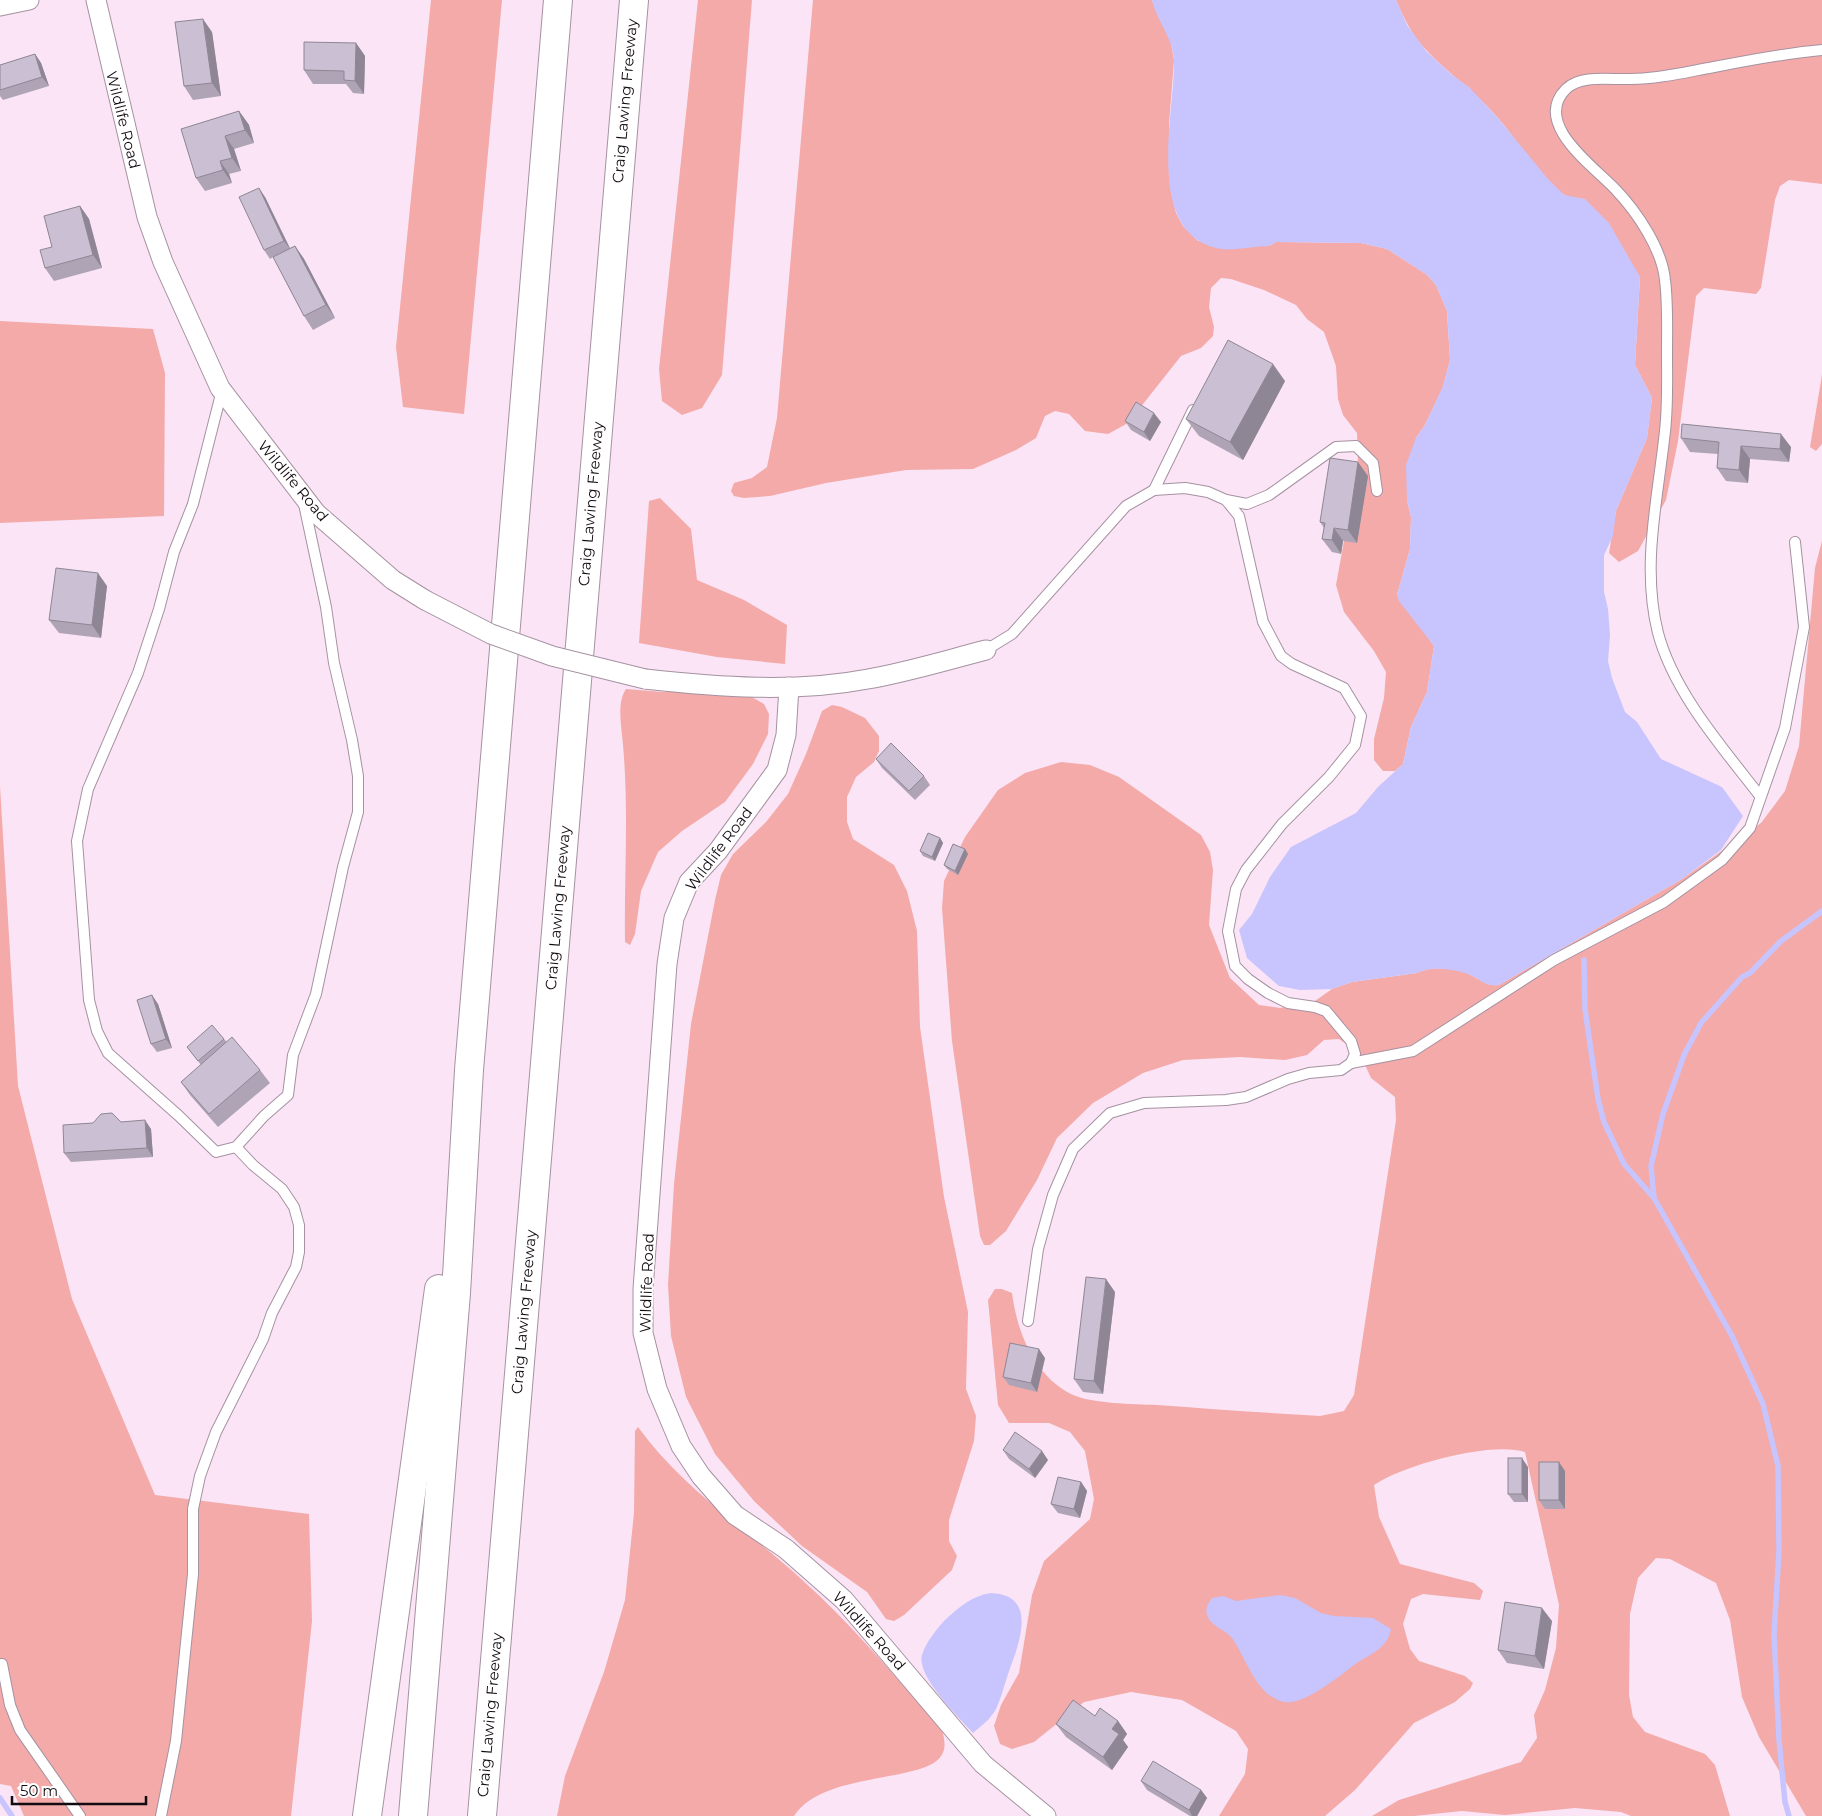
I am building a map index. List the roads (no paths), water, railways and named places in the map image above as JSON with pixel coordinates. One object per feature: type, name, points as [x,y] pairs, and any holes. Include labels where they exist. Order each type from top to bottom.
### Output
[{"type":"highway","points":[[413,1816],[456,1293],[469,1070],[558,0]]},
{"type":"highway","name":"Craig Lawing Freeway","points":[[482,1816],[634,0]]},
{"type":"highway","points":[[367,1816],[469,1070]]},
{"type":"street","points":[[0,6],[29,0]]},
{"type":"street","name":"Wildlife Road","points":[[96,0],[147,217],[162,262],[222,390],[316,513],[393,580],[425,600],[500,637],[552,656],[645,679],[696,685],[789,687],[868,679],[986,650]]},
{"type":"street","name":"Wildlife Road","points":[[789,687],[786,735],[776,770],[718,851],[689,882],[674,918],[667,964],[643,1288],[643,1333],[656,1388],[681,1446],[701,1476],[735,1515],[786,1549],[844,1600],[983,1764],[1046,1816]]},
{"type":"lane","points":[[1760,796],[1715,737],[1682,688],[1665,651],[1653,608],[1651,547],[1653,512],[1662,459],[1667,397],[1667,295],[1665,272],[1657,249],[1617,191],[1576,152],[1562,135],[1557,118],[1558,102],[1566,89],[1592,79],[1659,77],[1758,58],[1822,50]]},
{"type":"lane","points":[[222,390],[193,504],[174,552],[151,636],[138,672],[88,790],[77,840],[88,1000],[97,1031],[108,1053],[179,1116],[216,1152],[236,1147],[264,1116],[288,1095],[293,1055],[316,994],[343,867],[358,812],[358,776],[352,740],[334,663],[326,607],[302,496]]},
{"type":"lane","points":[[1154,490],[1197,402]]},
{"type":"lane","points":[[986,650],[1012,634],[1126,506],[1154,490],[1185,488],[1208,492],[1226,500],[1248,504],[1269,495],[1336,447],[1356,446],[1373,463],[1377,491]]},
{"type":"lane","points":[[1226,500],[1239,516],[1263,622],[1281,656],[1292,664],[1344,688],[1361,716],[1355,745],[1330,777],[1282,824],[1246,870],[1236,890],[1230,912],[1228,931],[1230,948],[1235,966],[1248,979],[1268,993],[1288,1003],[1315,1007],[1326,1011],[1351,1041],[1355,1054],[1351,1063]]},
{"type":"lane","points":[[1028,1322],[1038,1249],[1053,1195],[1073,1149],[1110,1113],[1144,1103],[1226,1100],[1246,1097],[1288,1079],[1309,1073],[1341,1070],[1351,1063],[1413,1051],[1554,960],[1664,902],[1722,860],[1750,828],[1785,728],[1804,627],[1795,542]]},
{"type":"lane","points":[[161,1816],[176,1741],[193,1574],[193,1509],[200,1476],[216,1432],[263,1339],[272,1314],[296,1267],[299,1252],[299,1225],[294,1207],[282,1189],[253,1165],[236,1147]]},
{"type":"lane","points":[[2,1664],[10,1705],[20,1730],[80,1816]]},
{"type":"waterway","points":[[1654,1198],[1651,1166],[1663,1114],[1684,1055],[1701,1023],[1742,977],[1750,973],[1781,941],[1822,911]]},
{"type":"waterway","points":[[1584,960],[1585,1009],[1598,1099],[1604,1122],[1624,1164],[1654,1198],[1732,1336],[1763,1404],[1778,1466],[1779,1551],[1774,1634],[1779,1740],[1785,1802],[1789,1816]]},
{"type":"waterway","points":[[0,1798],[12,1816]]}]
